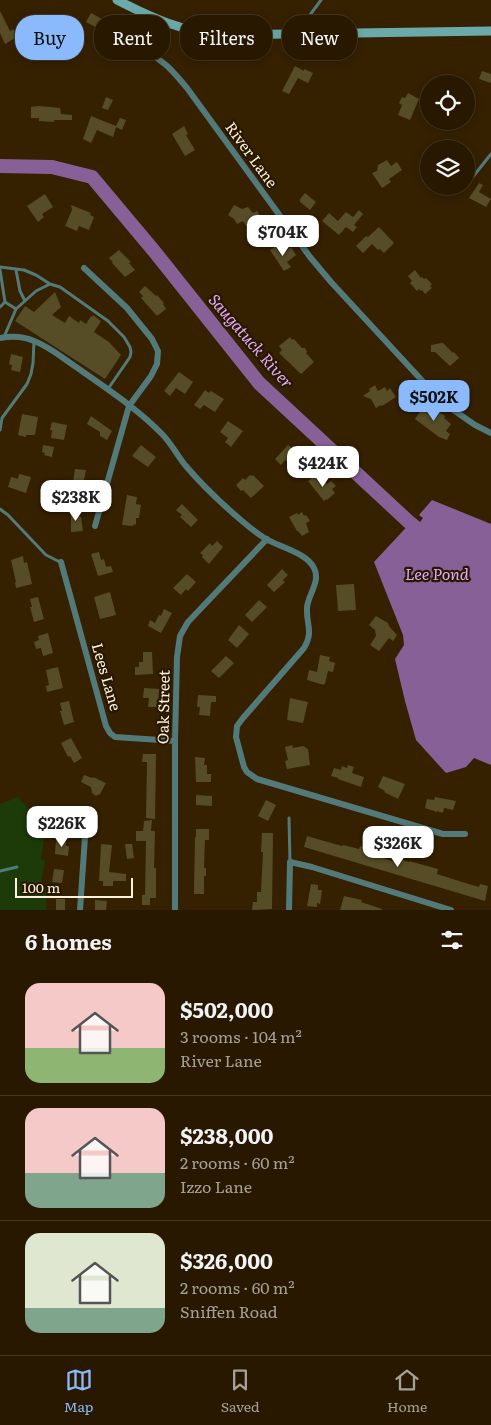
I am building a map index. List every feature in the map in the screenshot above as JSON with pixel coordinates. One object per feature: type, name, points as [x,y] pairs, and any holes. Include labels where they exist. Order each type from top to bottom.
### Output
[{"type":"main road","points":[[117,0],[174,26],[200,33],[240,36],[282,35]]},
{"type":"main road","points":[[357,34],[491,32]]},
{"type":"street","name":"River Lane","points":[[139,11],[135,25],[137,35],[142,44],[175,74],[187,88],[310,257],[422,381],[452,408],[491,433]]},
{"type":"street","points":[[84,268],[127,308],[152,339],[158,351],[157,364],[154,370],[129,406],[95,526]]},
{"type":"street","points":[[2,337],[15,337],[34,341],[50,349],[108,389],[162,434],[186,466],[218,499],[252,529],[311,563],[317,576],[307,608],[310,631],[308,641],[237,726],[236,737],[247,772],[257,779],[442,834],[465,834]]},
{"type":"street","name":"Oak Street","points":[[175,910],[175,741],[177,657],[180,636],[194,616],[267,539]]},
{"type":"street","name":"Lees Lane","points":[[60,562],[106,726],[110,733],[115,737],[175,741]]},
{"type":"street","points":[[80,910],[85,837]]},
{"type":"street","points":[[289,910],[290,862],[312,867],[446,909]]},
{"type":"lane","points":[[310,15],[321,0]]},
{"type":"lane","points":[[475,174],[491,154]]},
{"type":"lane","points":[[0,307],[4,302],[0,268],[24,270],[50,284],[60,287],[108,321],[124,337],[131,352],[127,363],[108,389]]},
{"type":"lane","points":[[16,270],[20,292],[25,301]]},
{"type":"lane","points":[[2,337],[16,309],[36,291],[50,284]]},
{"type":"lane","points":[[4,302],[16,309]]},
{"type":"lane","points":[[0,430],[2,418],[27,384],[32,369],[34,341]]},
{"type":"lane","points":[[0,509],[46,555],[60,562]]},
{"type":"lane","points":[[289,818],[290,862]]},
{"type":"lane","points":[[0,872],[17,867]]},
{"type":"green space","points":[[18,797],[46,827],[41,859],[45,861],[40,889],[47,889],[46,910],[0,910],[0,804]]},
{"type":"water","name":"Lee Pond","points":[[432,500],[491,524],[491,765],[474,758],[466,767],[446,773],[416,740],[395,659],[404,645],[403,635],[374,562],[415,518],[420,522],[423,518],[419,515]]},
{"type":"building","points":[[0,11],[10,31],[13,29],[15,38],[5,44],[0,33]]},
{"type":"building","points":[[91,13],[95,15],[94,26],[86,22]]},
{"type":"building","points":[[295,66],[313,73],[308,83],[298,78],[289,94],[282,91]]},
{"type":"building","points":[[482,71],[491,74],[491,83],[479,79]]},
{"type":"building","points":[[408,93],[419,99],[410,120],[398,115],[402,105],[399,103],[402,97],[405,98]]},
{"type":"building","points":[[106,97],[113,100],[108,110],[102,108]]},
{"type":"building","points":[[31,107],[60,108],[61,114],[72,115],[72,120],[54,120],[54,122],[39,121],[39,118],[31,118]]},
{"type":"building","points":[[91,116],[116,126],[120,118],[126,120],[122,130],[116,127],[113,137],[97,130],[91,143],[83,139]]},
{"type":"building","points":[[184,126],[188,134],[186,135],[195,150],[185,156],[172,134]]},
{"type":"building","points":[[387,160],[391,166],[397,162],[402,170],[389,179],[391,182],[382,188],[372,173],[377,171],[378,165]]},
{"type":"building","points":[[479,183],[483,185],[479,192],[491,199],[486,207],[469,198],[471,195],[475,195],[475,189]]},
{"type":"building","points":[[305,193],[316,202],[310,210],[300,202]]},
{"type":"building","points":[[45,194],[53,207],[42,214],[44,217],[38,222],[27,206]]},
{"type":"building","points":[[71,205],[91,213],[90,215],[94,217],[89,230],[79,226],[77,231],[65,226],[72,210]]},
{"type":"building","points":[[234,205],[242,209],[248,207],[253,213],[257,211],[261,217],[246,226],[243,221],[237,224],[228,215]]},
{"type":"building","points":[[359,210],[363,214],[354,225],[357,227],[353,232],[346,227],[339,235],[322,221],[329,213],[338,221],[346,212],[353,217]]},
{"type":"building","points":[[379,227],[394,243],[384,253],[372,244],[363,253],[356,246]]},
{"type":"building","points":[[276,246],[278,249],[282,247],[285,252],[291,247],[296,255],[287,262],[291,267],[284,271],[270,250]]},
{"type":"building","points":[[119,250],[131,262],[129,263],[135,270],[125,277],[109,258]]},
{"type":"building","points":[[415,270],[421,278],[426,278],[432,284],[430,286],[432,288],[425,294],[422,290],[419,289],[417,291],[410,283],[412,281],[408,276]]},
{"type":"building","points":[[145,286],[164,303],[166,309],[157,316],[141,298],[143,296],[139,292]]},
{"type":"building","points":[[55,292],[61,307],[52,315],[65,323],[69,316],[79,323],[80,320],[86,324],[93,315],[101,321],[94,332],[109,342],[121,355],[105,379],[15,321],[25,306],[34,312]]},
{"type":"building","points":[[290,337],[302,348],[305,348],[306,353],[314,362],[301,374],[279,353],[282,350],[279,346]]},
{"type":"building","points":[[443,343],[459,358],[450,366],[435,352],[431,352],[431,345]]},
{"type":"building","points":[[11,354],[23,357],[20,372],[11,370],[12,365],[9,364]]},
{"type":"building","points":[[179,372],[193,382],[185,394],[176,388],[170,396],[164,391]]},
{"type":"building","points":[[375,385],[378,391],[385,387],[387,391],[390,388],[396,397],[376,408],[371,399],[363,396]]},
{"type":"building","points":[[205,390],[209,393],[211,391],[224,399],[215,412],[204,405],[200,409],[194,405]]},
{"type":"building","points":[[423,407],[430,412],[433,408],[445,416],[444,418],[451,424],[446,431],[450,434],[447,440],[439,437],[415,419]]},
{"type":"building","points":[[22,414],[38,417],[35,435],[26,435],[26,437],[18,435]]},
{"type":"building","points":[[91,416],[112,431],[107,440],[100,436],[100,432],[87,424]]},
{"type":"building","points":[[228,421],[243,431],[231,447],[225,442],[228,438],[220,432]]},
{"type":"building","points":[[52,422],[67,425],[64,440],[51,438]]},
{"type":"building","points":[[43,445],[54,447],[52,457],[44,455],[45,453],[42,452]]},
{"type":"building","points":[[141,445],[156,457],[148,467],[132,456]]},
{"type":"building","points":[[288,445],[303,457],[293,467],[285,460],[281,465],[275,459]]},
{"type":"building","points":[[75,469],[86,470],[82,490],[72,489]]},
{"type":"building","points":[[19,474],[31,477],[26,493],[8,487],[11,477],[18,479]]},
{"type":"building","points":[[250,475],[253,475],[264,486],[251,498],[236,485],[243,478],[245,480]]},
{"type":"building","points":[[315,475],[321,482],[323,480],[327,484],[331,481],[336,486],[332,489],[335,493],[327,500],[324,501],[308,481]]},
{"type":"building","points":[[127,495],[137,497],[136,504],[141,505],[139,518],[136,518],[136,525],[134,524],[133,526],[122,525]]},
{"type":"building","points":[[182,504],[198,520],[191,527],[180,517],[182,515],[176,510]]},
{"type":"building","points":[[71,511],[77,511],[78,516],[81,517],[83,531],[71,532]]},
{"type":"building","points":[[302,512],[310,521],[306,523],[309,532],[302,536],[289,517]]},
{"type":"building","points":[[217,541],[223,547],[209,564],[200,553],[210,543],[212,546]]},
{"type":"building","points":[[99,552],[101,560],[104,559],[106,567],[111,566],[113,572],[98,576],[91,554]]},
{"type":"building","points":[[23,556],[24,563],[27,562],[32,584],[16,588],[11,560]]},
{"type":"building","points":[[282,569],[288,575],[283,580],[285,582],[274,592],[267,585]]},
{"type":"building","points":[[187,574],[196,582],[188,591],[186,589],[181,595],[173,588]]},
{"type":"building","points":[[354,584],[356,610],[338,611],[336,585]]},
{"type":"building","points":[[110,592],[116,615],[100,619],[94,597]]},
{"type":"building","points":[[38,597],[44,619],[34,622],[30,599]]},
{"type":"building","points":[[259,600],[267,607],[252,622],[245,615]]},
{"type":"building","points":[[164,609],[172,613],[161,633],[148,626],[150,620],[155,623]]},
{"type":"building","points":[[376,616],[388,623],[397,635],[393,641],[389,638],[379,651],[370,645],[376,636],[375,630],[369,625]]},
{"type":"building","points":[[239,625],[249,634],[237,648],[228,640]]},
{"type":"building","points":[[48,633],[53,653],[43,656],[41,648],[36,649],[34,642],[39,640],[38,636]]},
{"type":"building","points":[[143,652],[152,652],[153,674],[135,675],[135,667],[139,667],[139,662],[143,662]]},
{"type":"building","points":[[320,655],[330,657],[329,661],[335,663],[333,672],[328,671],[324,685],[307,680],[309,670],[317,672]]},
{"type":"building","points":[[226,656],[234,663],[219,678],[211,671]]},
{"type":"building","points":[[58,667],[63,688],[47,692],[46,686],[49,685],[46,670]]},
{"type":"building","points":[[144,688],[159,689],[158,707],[148,707],[149,698],[143,698]]},
{"type":"building","points":[[198,695],[216,696],[216,702],[211,702],[210,716],[199,715],[200,707],[197,707]]},
{"type":"building","points":[[290,698],[308,702],[303,723],[287,720]]},
{"type":"building","points":[[69,701],[74,722],[64,725],[60,703]]},
{"type":"building","points":[[71,738],[82,758],[74,763],[70,756],[68,757],[61,743]]},
{"type":"building","points":[[292,745],[293,748],[303,746],[308,749],[310,765],[287,769],[285,761],[288,760],[285,747]]},
{"type":"building","points":[[143,754],[156,754],[155,819],[146,818],[147,762],[142,762]]},
{"type":"building","points":[[195,757],[205,758],[204,765],[207,765],[207,774],[211,774],[211,782],[196,782]]},
{"type":"building","points":[[348,765],[354,767],[352,773],[364,777],[361,787],[331,776],[334,768],[341,770],[342,766],[347,768]]},
{"type":"building","points":[[84,775],[106,783],[100,794],[96,796],[92,793],[91,787],[81,782]]},
{"type":"building","points":[[383,776],[405,784],[398,799],[378,787]]},
{"type":"building","points":[[196,795],[212,796],[212,806],[196,805]]},
{"type":"building","points":[[435,797],[456,801],[453,810],[444,808],[443,813],[425,808],[427,799],[434,800]]},
{"type":"building","points":[[266,800],[276,805],[268,821],[258,816]]},
{"type":"building","points":[[152,820],[151,831],[155,831],[154,868],[156,868],[156,898],[150,898],[150,905],[142,905],[142,895],[145,895],[146,841],[136,841],[136,831],[143,831],[144,821]]},
{"type":"building","points":[[196,829],[209,829],[209,840],[205,840],[204,868],[206,868],[206,876],[204,876],[204,894],[194,894]]},
{"type":"building","points":[[262,833],[273,833],[272,909],[252,910],[253,902],[257,902],[257,892],[261,892]]},
{"type":"building","points":[[307,836],[342,846],[359,849],[360,846],[368,849],[367,853],[398,863],[400,859],[409,861],[438,869],[437,874],[462,882],[479,887],[480,884],[488,886],[485,901],[304,847]]},
{"type":"building","points":[[56,839],[66,840],[66,846],[69,846],[68,856],[55,854]]},
{"type":"building","points":[[101,844],[112,845],[109,872],[126,874],[126,881],[113,881],[113,886],[103,886],[103,881],[99,881]]},
{"type":"building","points":[[125,844],[132,844],[134,858],[127,859]]},
{"type":"building","points":[[54,869],[64,870],[62,883],[52,882]]},
{"type":"building","points":[[311,884],[318,885],[318,890],[322,890],[320,904],[317,903],[317,907],[307,906]]},
{"type":"building","points":[[344,896],[362,900],[361,902],[382,910],[340,910]]},
{"type":"building","points":[[56,899],[65,899],[65,910],[56,910]]},
{"type":"building","points":[[95,900],[107,901],[106,910],[95,910]]},
{"type":"waterway","name":"Saugatuck River","points":[[0,166],[52,167],[92,177],[154,251],[259,383],[423,535]]}]
